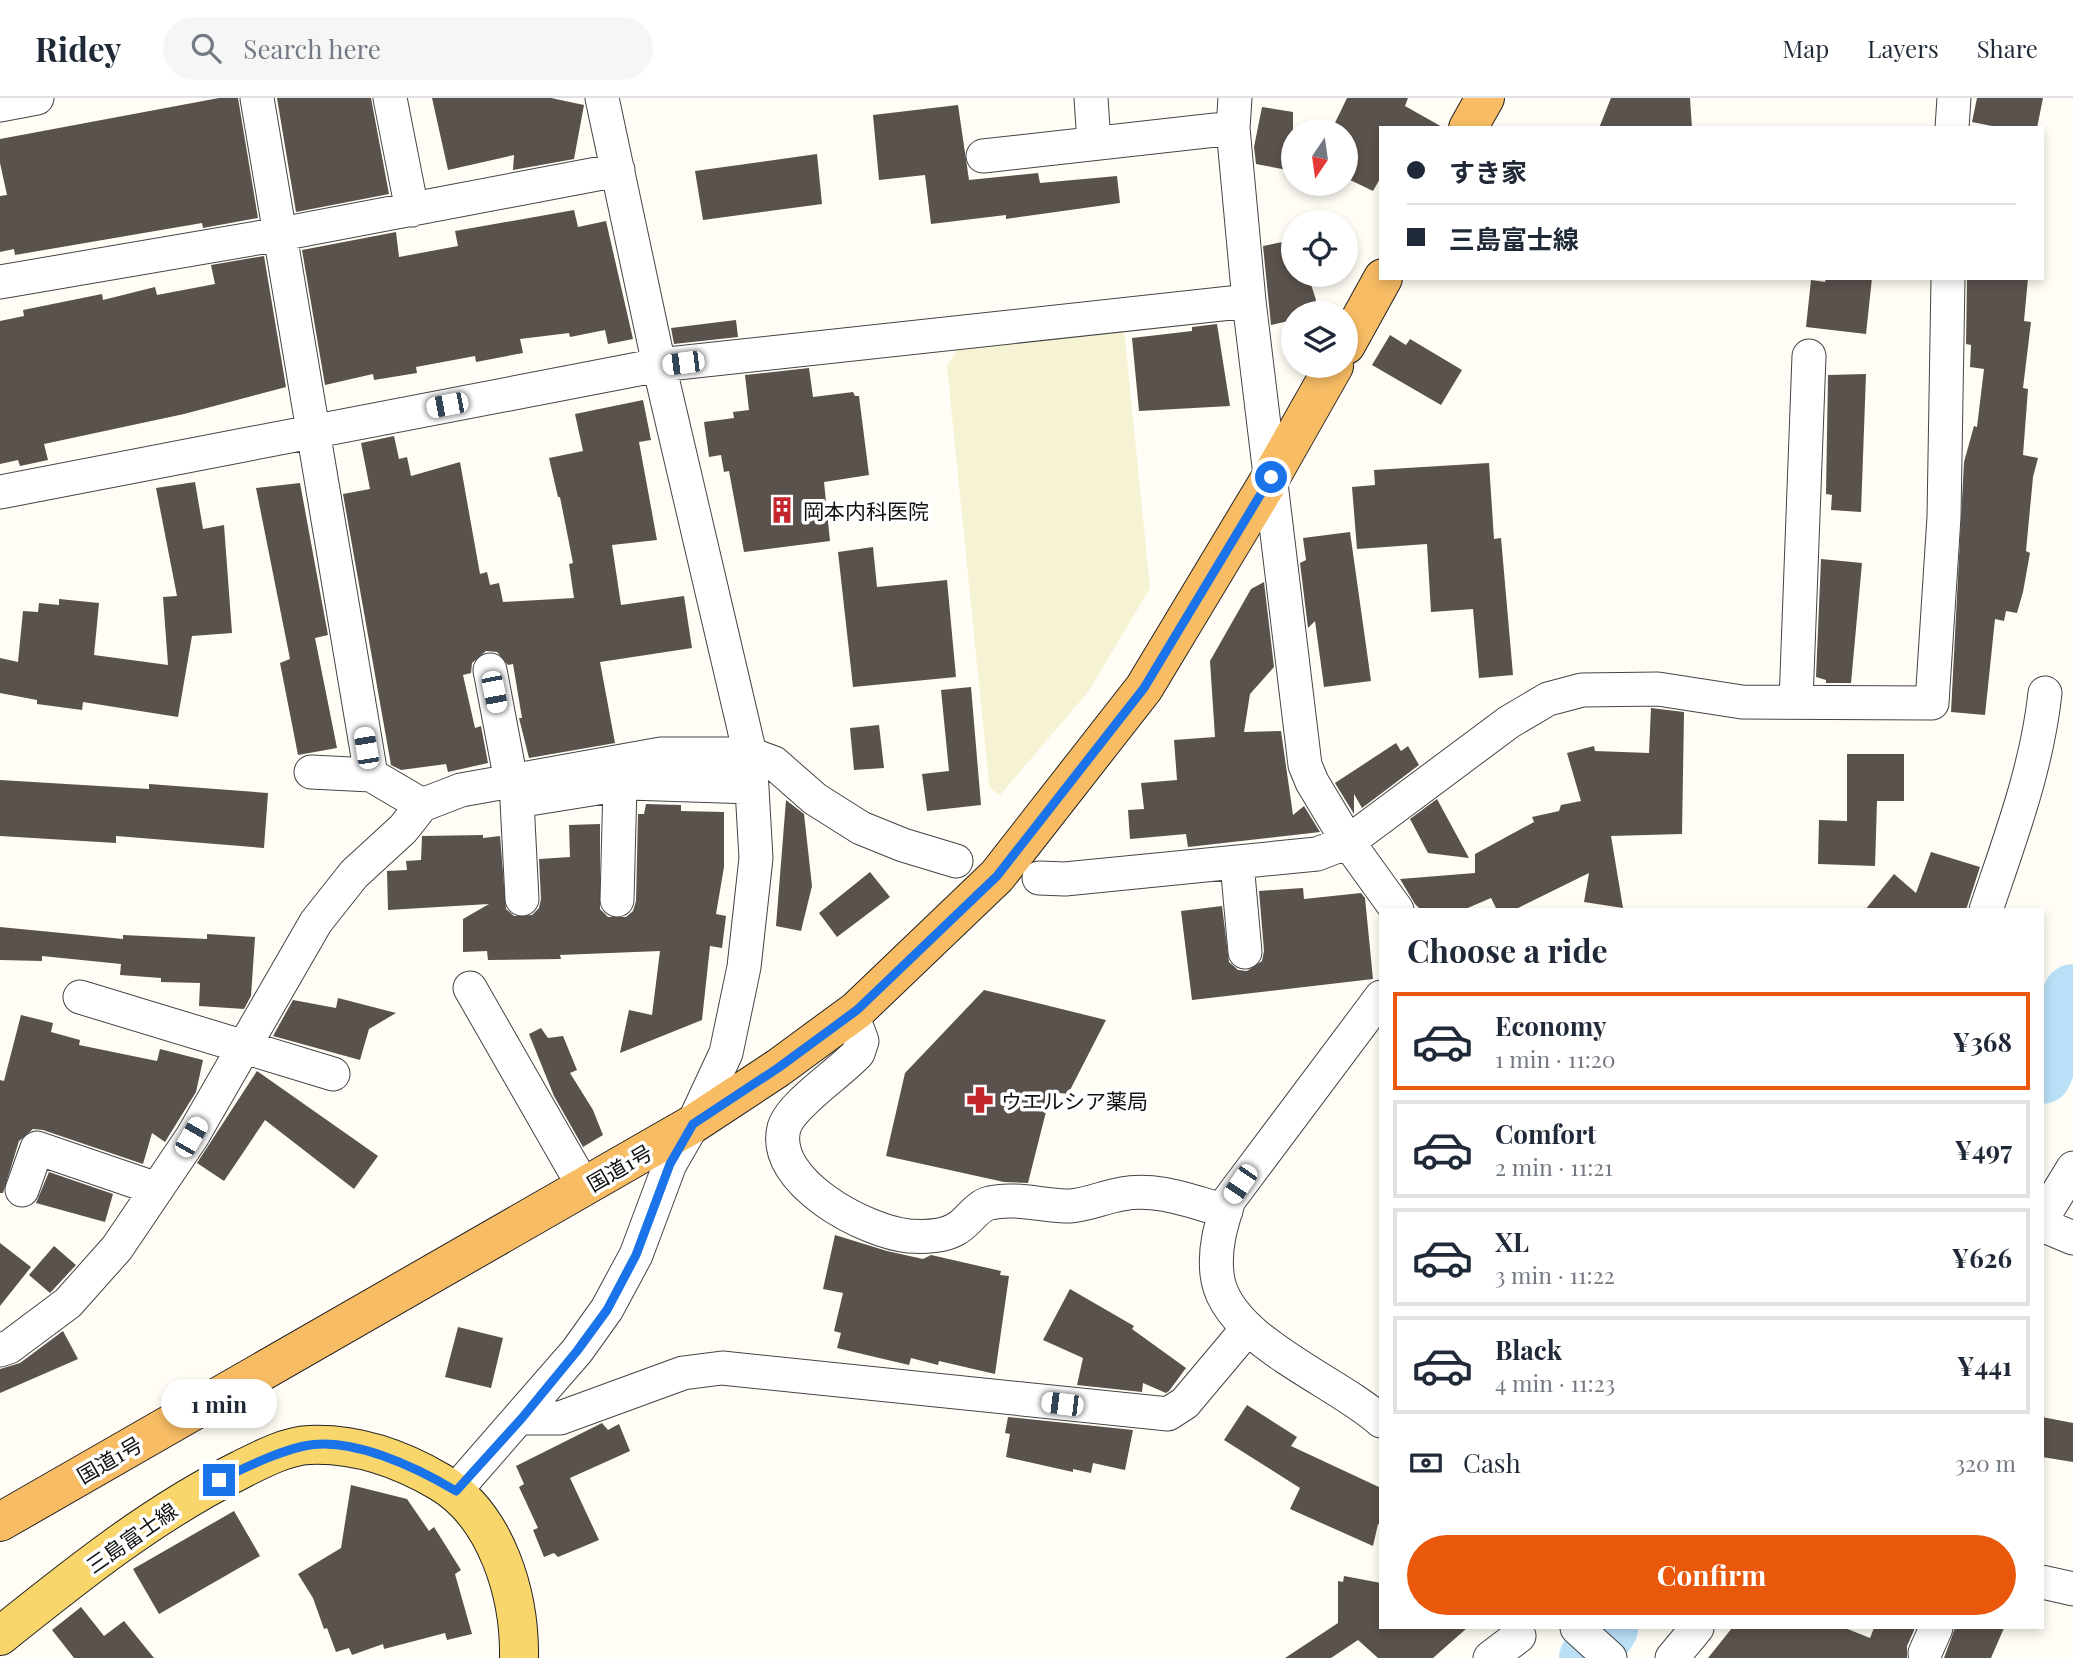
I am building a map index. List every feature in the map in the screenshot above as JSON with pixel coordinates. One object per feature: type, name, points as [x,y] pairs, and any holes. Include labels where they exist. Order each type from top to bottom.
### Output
[{"type":"highway","points":[[1469,126],[1485,98]]},
{"type":"highway","points":[[1358,323],[1382,280]]},
{"type":"highway","name":"国道1号","points":[[0,1521],[693,1124],[778,1068],[852,1014],[997,876],[1144,688],[1327,378]]},
{"type":"main road","name":"三島富士線","points":[[0,1636],[93,1561],[196,1492],[267,1457],[307,1445],[355,1448],[413,1465],[456,1491],[484,1527],[503,1564],[516,1602],[519,1658]]},
{"type":"street","points":[[1,103],[37,98]]},
{"type":"street","points":[[257,98],[315,430],[370,775]]},
{"type":"street","points":[[390,98],[412,210]]},
{"type":"street","points":[[456,1491],[522,1418],[577,1351],[607,1310],[636,1255],[670,1164],[693,1124],[726,1053],[744,967],[756,858],[750,754],[659,365],[602,98]]},
{"type":"street","points":[[1091,98],[1094,143]]},
{"type":"street","points":[[1952,126],[1954,98]]},
{"type":"street","points":[[982,156],[1094,143],[1234,113],[1249,301],[1306,765],[1312,782],[1348,842],[1397,908]]},
{"type":"street","points":[[0,282],[281,234],[618,170]]},
{"type":"street","points":[[1039,878],[1065,879],[1317,854],[1348,842],[1509,722],[1548,699],[1582,690],[1658,689],[1742,702],[1932,703],[1944,517],[1948,280]]},
{"type":"street","points":[[0,492],[659,365],[1249,301]]},
{"type":"street","points":[[1796,702],[1809,356]]},
{"type":"street","points":[[490,670],[511,781]]},
{"type":"street","points":[[1987,908],[2024,796],[2041,733],[2045,693]]},
{"type":"street","points":[[0,1350],[9,1347],[68,1303],[117,1248],[191,1137],[316,922],[354,874],[403,829],[422,805],[461,789],[661,754],[750,754],[774,763],[815,799],[861,828],[903,845],[956,861]]},
{"type":"street","points":[[311,772],[370,775],[422,805]]},
{"type":"street","points":[[522,899],[517,802],[620,785],[752,787]]},
{"type":"street","points":[[617,900],[620,785]]},
{"type":"street","points":[[1237,863],[1245,952]]},
{"type":"street","points":[[470,988],[584,1187]]},
{"type":"street","points":[[80,997],[333,1074]]},
{"type":"street","points":[[1379,1000],[1252,1167],[1226,1211],[1219,1228],[1217,1277],[1228,1307],[1248,1328],[1343,1391],[1379,1419]]},
{"type":"street","points":[[852,1014],[862,1041],[858,1053],[792,1113],[784,1127],[782,1145],[790,1166],[811,1190],[851,1218],[886,1232],[934,1236],[956,1229],[992,1203],[1068,1206],[1123,1193],[1150,1191],[1226,1211]]},
{"type":"street","points":[[22,1190],[37,1147],[157,1189]]},
{"type":"street","points":[[2044,1219],[2073,1168]]},
{"type":"street","points":[[2044,1223],[2073,1238]]},
{"type":"street","points":[[522,1418],[561,1418],[683,1373],[722,1368],[1168,1414],[1185,1403],[1248,1328]]},
{"type":"street","points":[[2044,1582],[2073,1589]]},
{"type":"street","points":[[1578,1629],[1610,1658]]},
{"type":"street","points":[[1672,1658],[1696,1629]]},
{"type":"street","points":[[1490,1658],[1518,1641]]},
{"type":"shaded area","points":[[1124,329],[1150,588],[1088,692],[1000,795],[990,788],[988,774],[947,366],[960,345]]},
{"type":"building","points":[[219,98],[238,98],[258,218],[203,228],[202,223],[15,255],[14,249],[0,252],[0,196],[7,195],[0,163],[0,139]]},
{"type":"building","points":[[277,98],[371,98],[389,194],[296,212]]},
{"type":"building","points":[[432,98],[551,98],[584,105],[574,159],[513,170],[514,155],[448,170]]},
{"type":"building","points":[[1347,98],[1408,98],[1405,106],[1440,126],[1379,126],[1379,180],[1373,191],[1358,184],[1358,119],[1337,119]]},
{"type":"building","points":[[1611,98],[1690,98],[1692,126],[1600,126]]},
{"type":"building","points":[[1977,98],[2043,98],[2037,126],[1992,126],[1972,122]]},
{"type":"building","points":[[958,105],[969,180],[1038,173],[1040,183],[1117,176],[1120,203],[1006,219],[1006,215],[931,224],[925,175],[879,180],[873,115]]},
{"type":"building","points":[[1262,107],[1293,112],[1293,119],[1281,119],[1281,169],[1256,164],[1254,147]]},
{"type":"building","points":[[817,154],[822,204],[703,220],[695,171]]},
{"type":"building","points":[[574,210],[578,227],[606,221],[633,339],[608,344],[605,330],[570,337],[569,333],[520,339],[523,353],[476,362],[475,356],[416,367],[417,373],[374,380],[373,374],[325,385],[302,250],[396,232],[399,257],[458,246],[455,231]]},
{"type":"building","points":[[1281,242],[1281,287],[1312,287],[1316,300],[1281,301],[1281,323],[1271,325],[1263,246]]},
{"type":"building","points":[[264,256],[286,387],[184,414],[44,444],[48,460],[20,466],[18,460],[0,464],[0,321],[24,316],[23,310],[102,294],[103,300],[155,287],[157,295],[215,284],[211,265]]},
{"type":"building","points":[[1811,280],[1872,280],[1866,334],[1806,327]]},
{"type":"building","points":[[1967,280],[2028,280],[2024,321],[2031,322],[2023,388],[2028,389],[2023,455],[2038,458],[2033,477],[2026,551],[2030,553],[2017,613],[2006,611],[2004,621],[1995,619],[1985,715],[1951,712],[1964,462],[1974,426],[1977,427],[1984,369],[1970,367],[1971,345],[1966,344]]},
{"type":"building","points":[[736,320],[738,337],[674,344],[671,328]]},
{"type":"building","points":[[1217,324],[1230,406],[1139,411],[1132,338],[1192,331],[1192,327]]},
{"type":"building","points":[[1390,335],[1406,345],[1410,339],[1462,370],[1441,405],[1372,365]]},
{"type":"building","points":[[809,368],[813,397],[853,392],[855,396],[859,396],[869,475],[824,482],[830,541],[744,552],[729,471],[724,472],[721,455],[709,457],[704,422],[734,418],[733,412],[749,410],[745,375]]},
{"type":"building","points":[[1866,374],[1861,512],[1831,510],[1832,495],[1826,494],[1828,375]]},
{"type":"building","points":[[643,400],[651,440],[639,442],[657,540],[612,545],[621,605],[684,596],[692,648],[600,662],[615,743],[529,758],[519,718],[522,718],[513,664],[508,665],[497,652],[486,651],[472,663],[471,673],[463,675],[475,728],[481,726],[488,763],[448,772],[446,764],[401,770],[391,765],[343,494],[370,489],[361,443],[394,436],[399,459],[407,457],[411,476],[460,462],[480,574],[487,572],[490,585],[499,583],[503,602],[574,598],[569,564],[573,563],[549,458],[583,451],[575,414]]},
{"type":"building","points":[[1489,463],[1494,539],[1501,538],[1513,675],[1479,678],[1473,609],[1431,612],[1427,544],[1357,549],[1352,487],[1375,485],[1374,470]]},
{"type":"building","points":[[195,482],[203,529],[224,525],[232,633],[192,636],[178,717],[83,702],[82,710],[37,704],[37,700],[0,693],[0,658],[18,662],[23,611],[38,612],[39,603],[59,605],[59,599],[99,603],[94,655],[168,665],[163,597],[177,596],[156,488]]},
{"type":"building","points":[[300,483],[328,635],[315,638],[337,748],[298,755],[280,663],[290,659],[256,488]]},
{"type":"building","points":[[1350,532],[1371,681],[1324,687],[1315,621],[1308,628],[1300,563],[1306,560],[1303,538]]},
{"type":"building","points":[[873,547],[877,587],[947,580],[956,677],[853,687],[838,552]]},
{"type":"building","points":[[1821,559],[1862,563],[1851,683],[1826,683],[1826,680],[1816,677]]},
{"type":"building","points":[[1264,582],[1274,667],[1250,694],[1244,732],[1281,731],[1293,815],[1304,806],[1320,832],[1188,847],[1186,834],[1130,839],[1128,810],[1144,809],[1141,783],[1177,780],[1174,740],[1215,737],[1210,661],[1251,589]]},
{"type":"building","points":[[971,687],[981,805],[927,811],[922,774],[949,771],[941,690]]},
{"type":"building","points":[[1651,708],[1684,712],[1682,834],[1611,836],[1623,908],[1584,902],[1589,873],[1518,908],[1496,908],[1491,898],[1468,908],[1419,908],[1400,879],[1475,873],[1475,854],[1534,822],[1532,817],[1559,811],[1561,805],[1581,801],[1567,753],[1594,746],[1595,751],[1649,753]]},
{"type":"building","points":[[879,725],[884,768],[854,770],[850,728]]},
{"type":"building","points":[[1396,743],[1401,751],[1408,746],[1419,765],[1362,808],[1354,794],[1354,814],[1335,783]]},
{"type":"building","points":[[1847,754],[1904,754],[1904,801],[1877,801],[1875,866],[1818,864],[1819,820],[1847,821]]},
{"type":"building","points":[[0,780],[149,789],[149,784],[268,793],[264,848],[116,836],[116,843],[0,836]]},
{"type":"building","points":[[1437,799],[1469,858],[1428,853],[1410,819]]},
{"type":"building","points":[[786,800],[804,814],[812,886],[801,931],[776,926]]},
{"type":"building","points":[[646,804],[681,805],[681,811],[724,812],[724,867],[716,914],[726,916],[722,948],[710,946],[702,1020],[620,1053],[629,1010],[652,1015],[660,951],[560,955],[561,959],[488,960],[487,951],[463,952],[463,919],[489,904],[388,910],[387,871],[407,870],[406,861],[421,860],[422,836],[483,835],[483,838],[500,836],[506,909],[514,916],[532,915],[539,908],[541,899],[539,859],[570,857],[569,825],[600,824],[600,909],[608,917],[626,917],[633,911],[636,901],[638,814],[644,814]]},
{"type":"building","points":[[1931,852],[1980,867],[1967,908],[1867,908],[1894,874],[1916,893]]},
{"type":"building","points":[[870,872],[890,897],[837,937],[819,913]]},
{"type":"building","points":[[1303,888],[1304,899],[1361,893],[1365,898],[1373,979],[1192,1000],[1181,911],[1222,906],[1229,962],[1238,970],[1247,971],[1262,961],[1264,951],[1259,891]]},
{"type":"building","points":[[0,927],[123,939],[123,935],[207,939],[207,934],[255,937],[251,996],[244,1009],[199,1006],[200,983],[161,982],[161,978],[120,975],[121,964],[42,956],[42,961],[0,960]]},
{"type":"building","points":[[984,990],[1106,1020],[1068,1094],[1051,1092],[1028,1183],[1004,1182],[886,1156],[905,1073]]},
{"type":"building","points":[[338,998],[396,1013],[369,1029],[360,1060],[273,1036],[293,1000],[336,1008]]},
{"type":"building","points":[[21,1015],[53,1023],[51,1032],[80,1040],[79,1045],[157,1061],[160,1049],[203,1060],[196,1092],[165,1142],[152,1133],[143,1164],[33,1129],[19,1141],[3,1193],[0,1193],[0,1080],[4,1081]]},
{"type":"building","points":[[541,1028],[548,1038],[563,1036],[577,1070],[570,1073],[593,1110],[603,1135],[583,1147],[554,1096],[529,1034]]},
{"type":"building","points":[[257,1071],[378,1156],[354,1189],[265,1120],[224,1181],[197,1163]]},
{"type":"building","points":[[49,1172],[113,1194],[105,1222],[36,1203]]},
{"type":"building","points":[[835,1235],[887,1251],[923,1259],[931,1255],[1001,1271],[1000,1275],[1009,1276],[995,1374],[939,1361],[938,1365],[911,1358],[909,1365],[837,1348],[841,1333],[834,1331],[843,1293],[823,1289]]},
{"type":"building","points":[[0,1243],[31,1267],[0,1306]]},
{"type":"building","points":[[54,1246],[76,1265],[50,1293],[29,1275]]},
{"type":"building","points":[[1070,1289],[1134,1326],[1132,1329],[1186,1368],[1169,1391],[1166,1393],[1143,1383],[1142,1392],[1077,1385],[1083,1358],[1043,1340]]},
{"type":"building","points":[[458,1327],[503,1338],[491,1388],[445,1377]]},
{"type":"building","points":[[63,1331],[78,1359],[0,1393],[0,1369],[20,1363]]},
{"type":"building","points":[[1247,1405],[1297,1437],[1291,1446],[1379,1487],[1379,1524],[1373,1546],[1290,1509],[1300,1488],[1224,1440]]},
{"type":"building","points":[[1008,1417],[1133,1430],[1125,1470],[1093,1463],[1091,1473],[1073,1469],[1073,1472],[1006,1457],[1010,1434],[1005,1433]]},
{"type":"building","points":[[2044,1417],[2073,1423],[2073,1462],[2044,1457]]},
{"type":"building","points":[[602,1423],[608,1430],[619,1424],[630,1451],[570,1478],[599,1540],[558,1557],[554,1553],[544,1557],[533,1530],[538,1528],[519,1487],[524,1484],[516,1466]]},
{"type":"building","points":[[351,1485],[407,1499],[429,1531],[434,1527],[461,1570],[455,1574],[472,1634],[447,1640],[445,1633],[384,1649],[383,1644],[352,1655],[349,1648],[336,1652],[313,1598],[298,1574],[341,1548]]},
{"type":"building","points":[[234,1511],[260,1556],[159,1614],[133,1569]]},
{"type":"building","points":[[1344,1576],[1379,1583],[1379,1629],[1466,1629],[1433,1658],[1378,1658],[1358,1640],[1331,1658],[1285,1658],[1338,1623],[1338,1581],[1343,1582]]},
{"type":"building","points":[[81,1607],[104,1636],[124,1621],[154,1658],[74,1658],[52,1630]]},
{"type":"building","points":[[1731,1629],[1848,1629],[1870,1638],[1874,1629],[1915,1629],[1907,1646],[1907,1658],[1708,1658]]},
{"type":"building","points":[[1955,1629],[2004,1629],[1991,1658],[1944,1658]]},
{"type":"waterway","points":[[2044,1069],[2073,994]]},
{"type":"waterway","points":[[1589,1658],[1607,1629]]},
{"type":"place","name":"岡本内科医院","points":[[782,510]]},
{"type":"place","name":"ウエルシア薬局","points":[[980,1100]]},
{"type":"route","points":[[219,1480],[267,1457],[307,1445],[355,1448],[413,1465],[456,1491],[522,1418],[607,1310],[636,1255],[670,1164],[693,1124],[778,1068],[857,1010],[997,876],[1144,688],[1271,477]]}]
